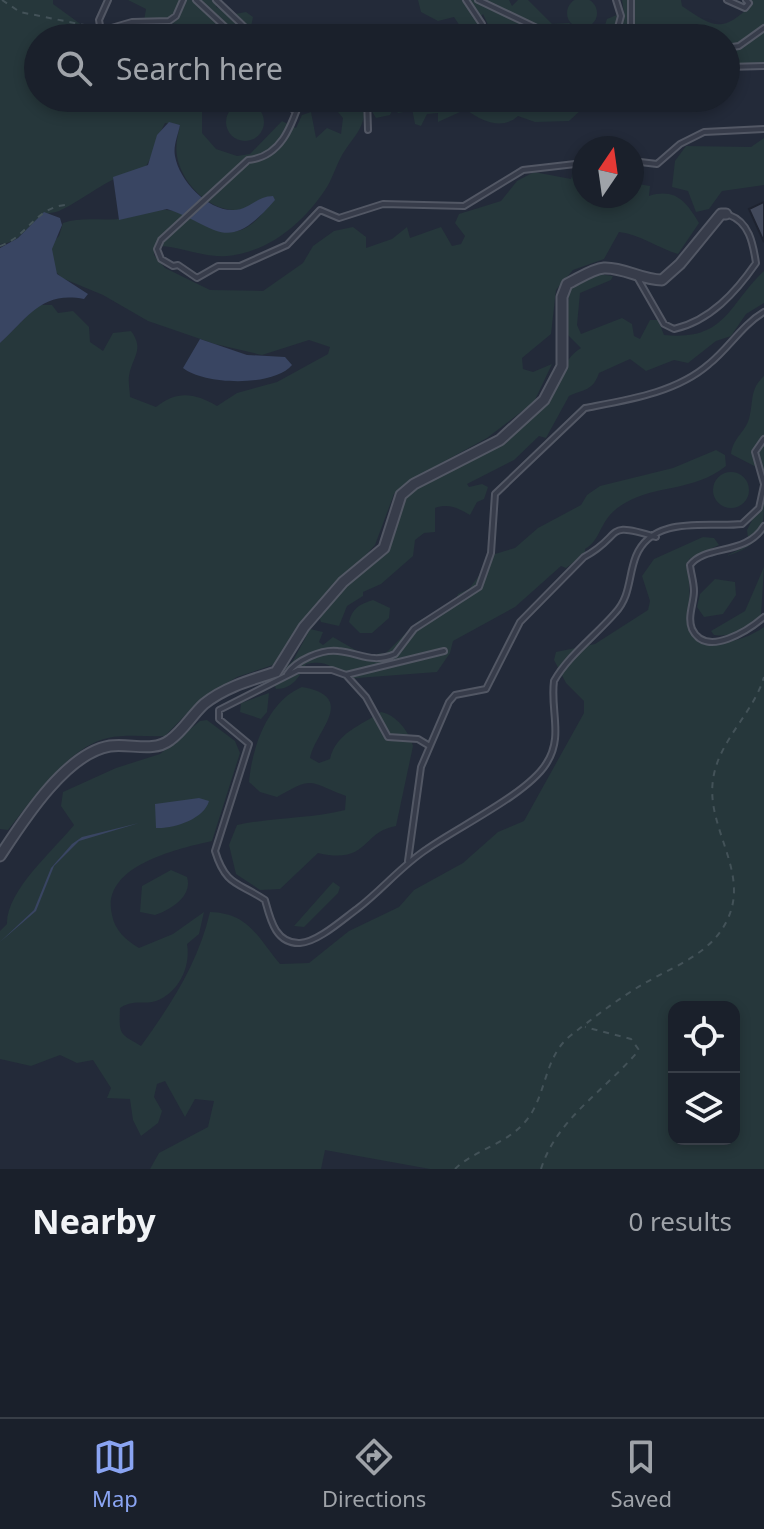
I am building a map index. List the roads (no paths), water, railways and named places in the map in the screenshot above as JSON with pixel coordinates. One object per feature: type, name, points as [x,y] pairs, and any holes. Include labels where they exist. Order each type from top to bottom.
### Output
[{"type":"street","points":[[0,856],[28,812],[51,786],[86,756],[109,746],[154,747],[169,742],[204,704],[235,685],[276,672],[304,627],[343,582],[384,548],[401,495],[414,484],[500,440],[544,400],[562,366],[562,297],[567,284],[601,268],[662,280],[680,264],[721,214],[726,214]]},
{"type":"lane","points":[[99,24],[108,0]]},
{"type":"lane","points":[[125,24],[169,21],[176,16],[183,0]]},
{"type":"lane","points":[[196,0],[222,24]]},
{"type":"lane","points":[[216,0],[241,24]]},
{"type":"lane","points":[[478,0],[529,24]]},
{"type":"lane","points":[[616,0],[621,16],[618,24]]},
{"type":"lane","points":[[631,0],[631,24]]},
{"type":"lane","points":[[727,0],[745,8],[749,3],[746,0]]},
{"type":"lane","points":[[469,2],[482,24]]},
{"type":"lane","points":[[740,45],[764,28]]},
{"type":"lane","points":[[740,67],[764,66]]},
{"type":"lane","points":[[295,112],[285,139],[271,152],[243,165],[161,240],[157,249],[161,259],[173,266],[178,265],[197,278],[218,266],[240,266],[287,245],[320,210],[339,218],[383,204],[464,206],[523,170],[572,164]]},
{"type":"lane","points":[[367,112],[368,130]]},
{"type":"lane","points":[[644,162],[657,164],[680,144],[704,132],[764,129]]},
{"type":"lane","points":[[637,277],[664,324],[674,329],[702,320],[744,280],[756,263],[754,246],[742,221],[726,214]]},
{"type":"lane","points":[[763,440],[755,452],[764,484],[759,508],[752,518],[742,524],[695,522],[656,537],[636,556],[627,595],[617,612],[588,638],[554,681],[557,738],[545,766],[535,778],[407,864],[355,911],[309,941],[298,943],[277,932],[269,922],[265,900],[236,886],[219,862],[215,844],[249,744],[217,714],[240,696],[280,682],[299,661],[337,650],[361,659],[395,654],[414,629],[479,587],[491,553],[495,494],[527,460],[560,435],[575,414],[585,408],[669,388],[688,380],[709,365],[746,324],[764,312]]},
{"type":"lane","points":[[764,526],[743,545],[703,556],[690,565],[694,589],[692,630],[699,637],[736,638],[764,617]]},
{"type":"lane","points":[[407,864],[421,767],[449,702],[467,691],[486,689],[520,622],[584,557],[624,527],[656,537]]},
{"type":"lane","points":[[286,675],[319,668],[346,675],[444,651]]},
{"type":"lane","points":[[346,675],[366,697],[388,737],[418,739],[428,745]]},
{"type":"water","points":[[169,122],[180,125],[175,156],[182,175],[204,199],[232,210],[262,198],[273,196],[275,200],[245,228],[233,232],[211,229],[167,209],[119,220],[113,177],[148,165],[157,135]]},
{"type":"water","points":[[44,212],[60,218],[62,225],[52,249],[57,274],[88,294],[84,299],[57,299],[37,308],[0,343],[0,248],[18,238]]},
{"type":"water","points":[[200,339],[247,355],[285,357],[292,365],[283,372],[255,380],[206,378],[183,368]]},
{"type":"water","points":[[199,798],[209,801],[195,818],[179,825],[156,828],[155,804]]},
{"type":"water","points":[[139,823],[79,841],[54,866],[36,911],[0,942],[34,910],[51,868],[72,844],[82,837]]}]
